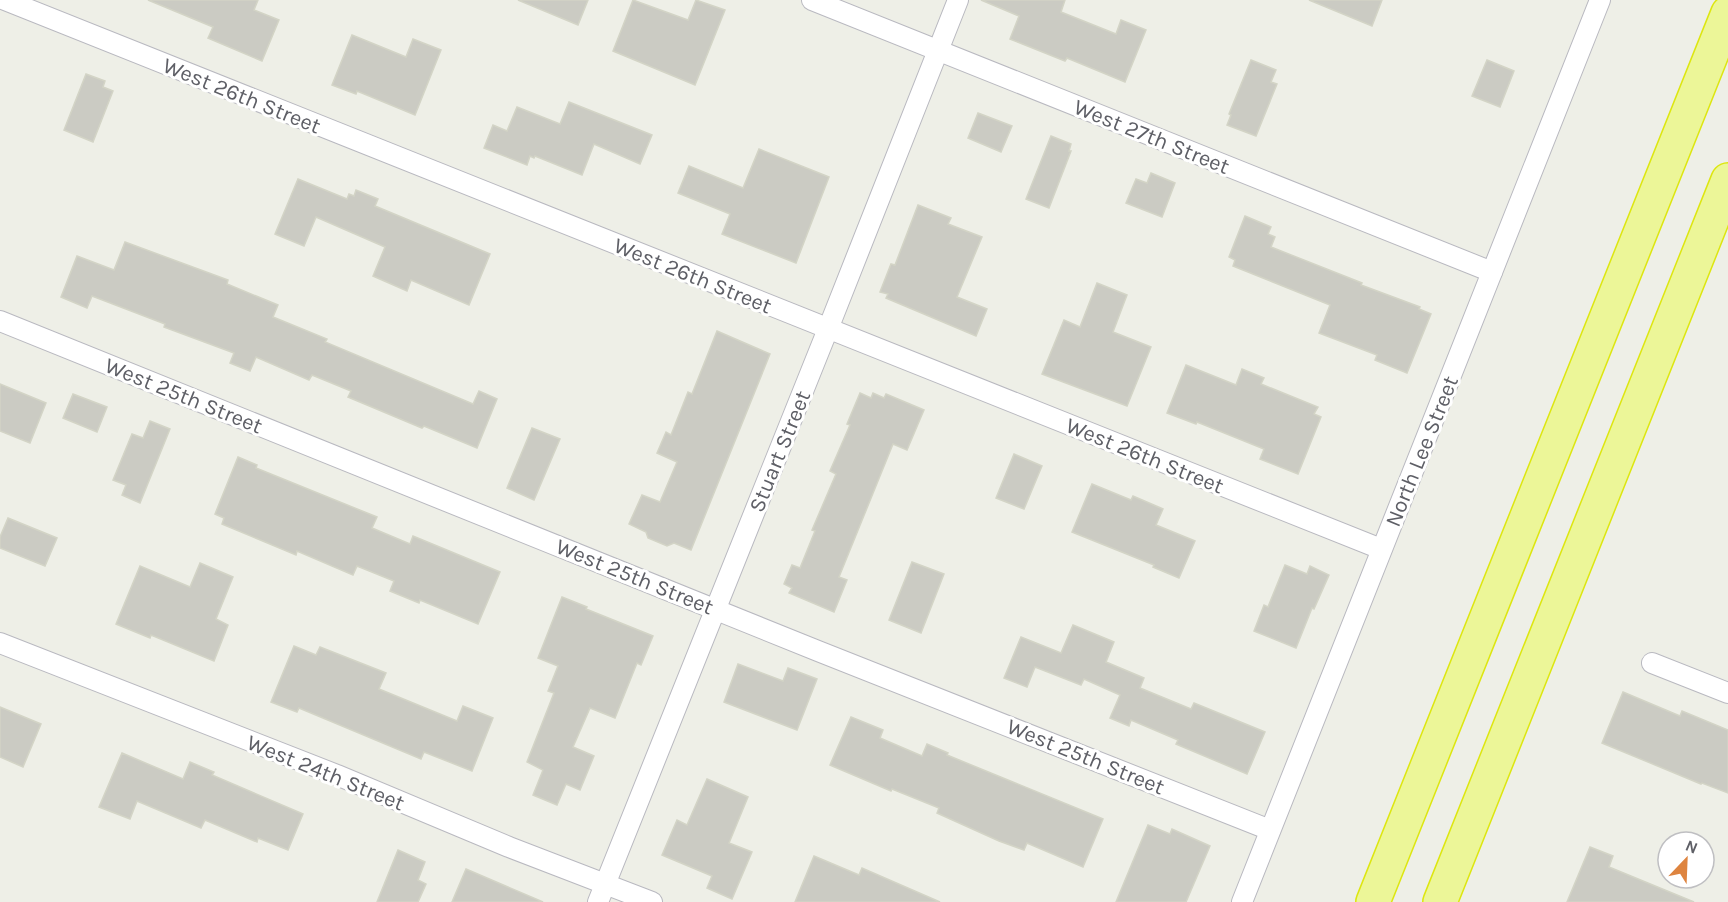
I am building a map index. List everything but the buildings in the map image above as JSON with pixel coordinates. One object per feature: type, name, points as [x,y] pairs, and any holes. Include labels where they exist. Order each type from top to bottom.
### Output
[{"type":"highway","points":[[1373,902],[1728,13]]},
{"type":"highway","points":[[1440,902],[1728,181]]},
{"type":"street","name":"West 26th Street","points":[[5,0],[1381,549]]},
{"type":"street","name":"West 27th Street","points":[[812,0],[1492,272]]},
{"type":"street","name":"Stuart Street","points":[[602,893],[958,0]]},
{"type":"street","name":"North Lee Street","points":[[1242,902],[1600,0]]},
{"type":"street","name":"West 25th Street","points":[[0,321],[1270,830]]},
{"type":"street","name":"West 24th Street","points":[[0,643],[326,771],[509,847],[602,893],[651,902]]},
{"type":"street","points":[[1652,663],[1728,693]]}]
